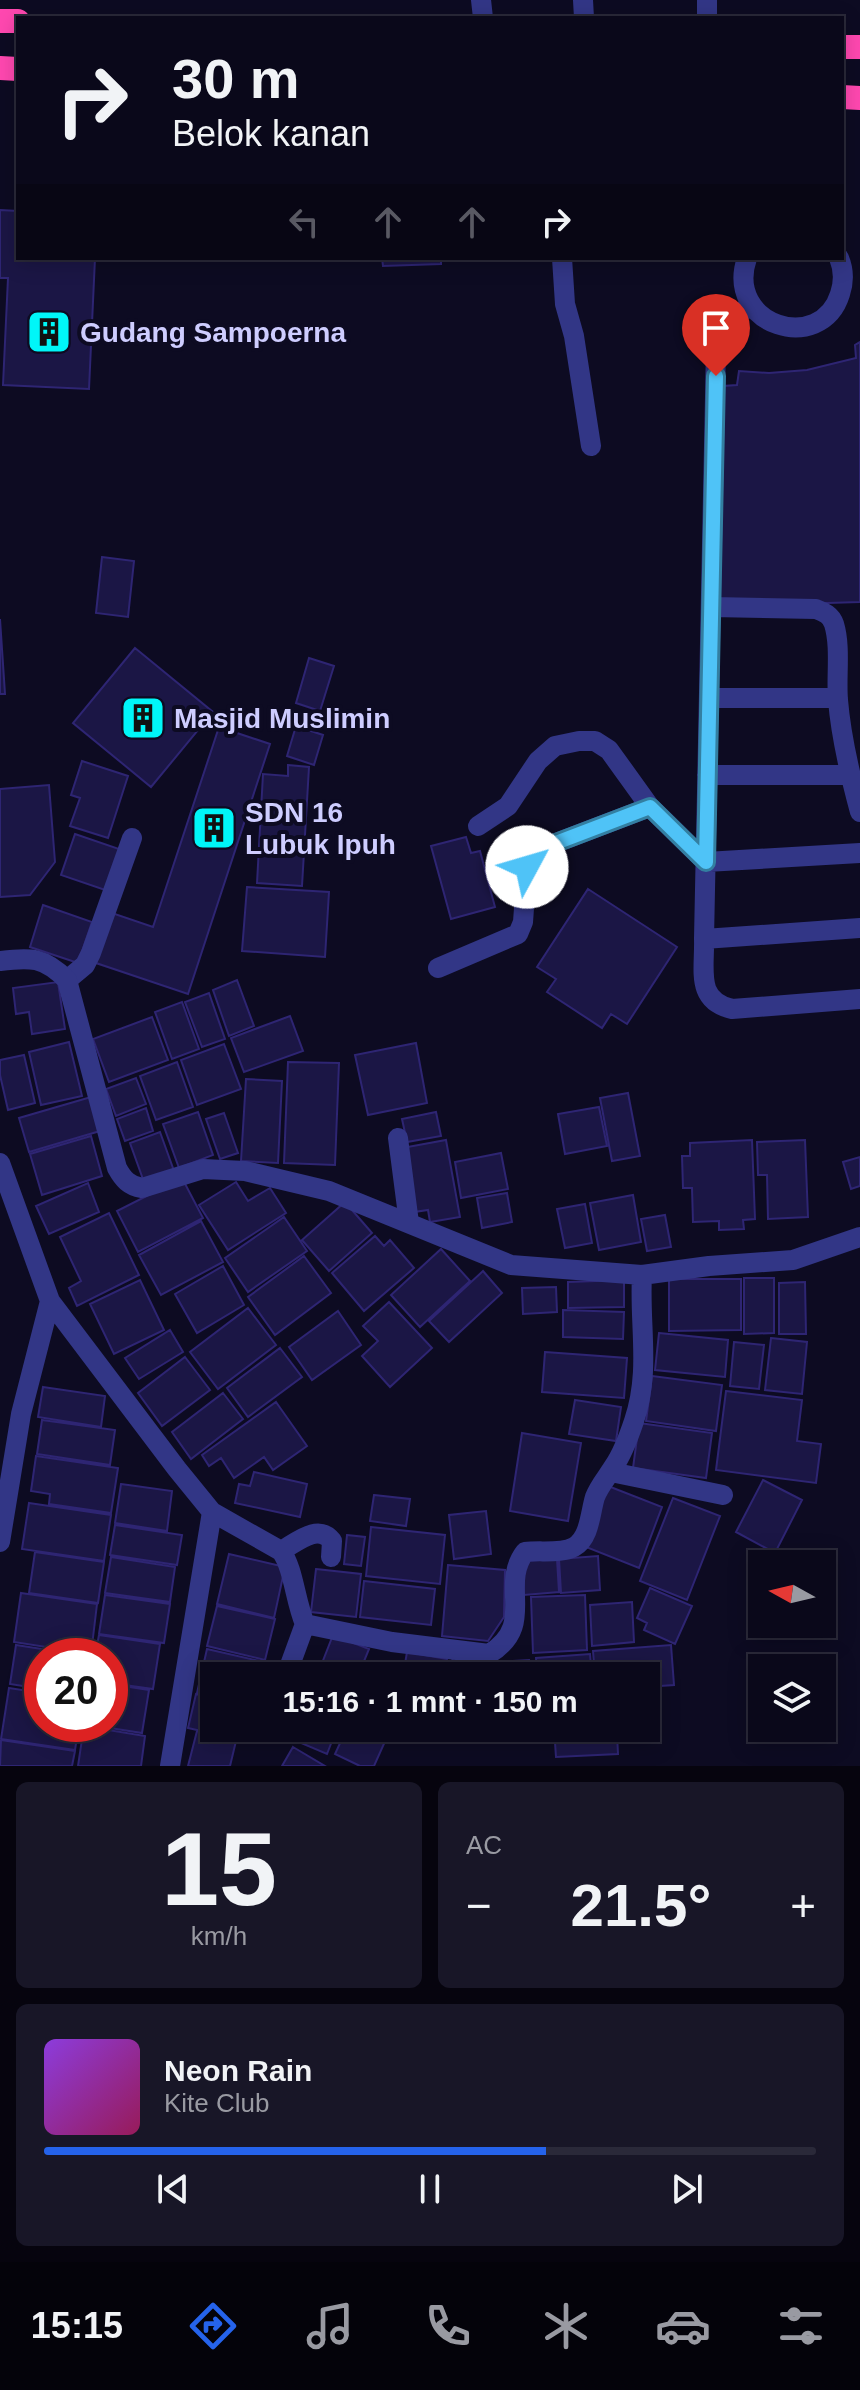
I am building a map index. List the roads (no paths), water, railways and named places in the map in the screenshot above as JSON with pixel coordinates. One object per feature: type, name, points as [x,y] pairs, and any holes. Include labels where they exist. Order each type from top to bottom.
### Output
[{"type":"street","points":[[562,260],[565,304],[574,336],[591,446]]},
{"type":"street","points":[[746,260],[742,271],[743,288],[750,305],[778,326],[795,328],[812,324],[827,314],[838,300],[847,261]]},
{"type":"street","points":[[750,305],[724,327],[716,347],[705,990],[716,1003],[732,1009],[860,999]]},
{"type":"street","points":[[712,607],[816,609],[824,611],[832,619],[841,734],[860,812]]},
{"type":"street","points":[[709,698],[838,698]]},
{"type":"street","points":[[478,826],[508,806],[546,753],[555,746],[595,741],[603,744],[650,807],[706,862],[860,853]]},
{"type":"street","points":[[707,775],[850,775]]},
{"type":"street","points":[[438,968],[518,934],[523,922],[527,867],[540,849],[650,807]]},
{"type":"street","points":[[67,980],[85,965],[132,838]]},
{"type":"street","points":[[704,939],[860,928]]},
{"type":"street","points":[[0,961],[34,960],[52,966],[67,980],[117,1168],[123,1179],[133,1186],[142,1188],[203,1169],[245,1171],[329,1191],[511,1265],[642,1275],[793,1260],[860,1237]]},
{"type":"street","points":[[398,1138],[409,1223]]},
{"type":"street","points":[[0,1163],[8,1218],[50,1301],[212,1512],[281,1551],[288,1561],[305,1624],[291,1662]]},
{"type":"street","points":[[305,1624],[392,1642],[489,1654],[500,1648],[511,1632],[515,1617],[516,1563],[525,1552],[558,1551],[576,1546],[588,1527],[596,1494],[626,1443],[641,1400],[645,1353],[642,1275]]},
{"type":"street","points":[[0,1542],[21,1414],[50,1301]]},
{"type":"street","points":[[611,1472],[723,1495]]},
{"type":"street","points":[[170,1766],[212,1512]]},
{"type":"street","points":[[281,1551],[313,1533],[321,1532],[332,1541],[331,1557]]},
{"type":"place","name":"Gudang Sampoerna","points":[[49,332]]},
{"type":"place","name":"Masjid Muslimin","points":[[143,718]]},
{"type":"place","name":"SDN 16 Lubuk Ipuh","points":[[214,828]]}]
